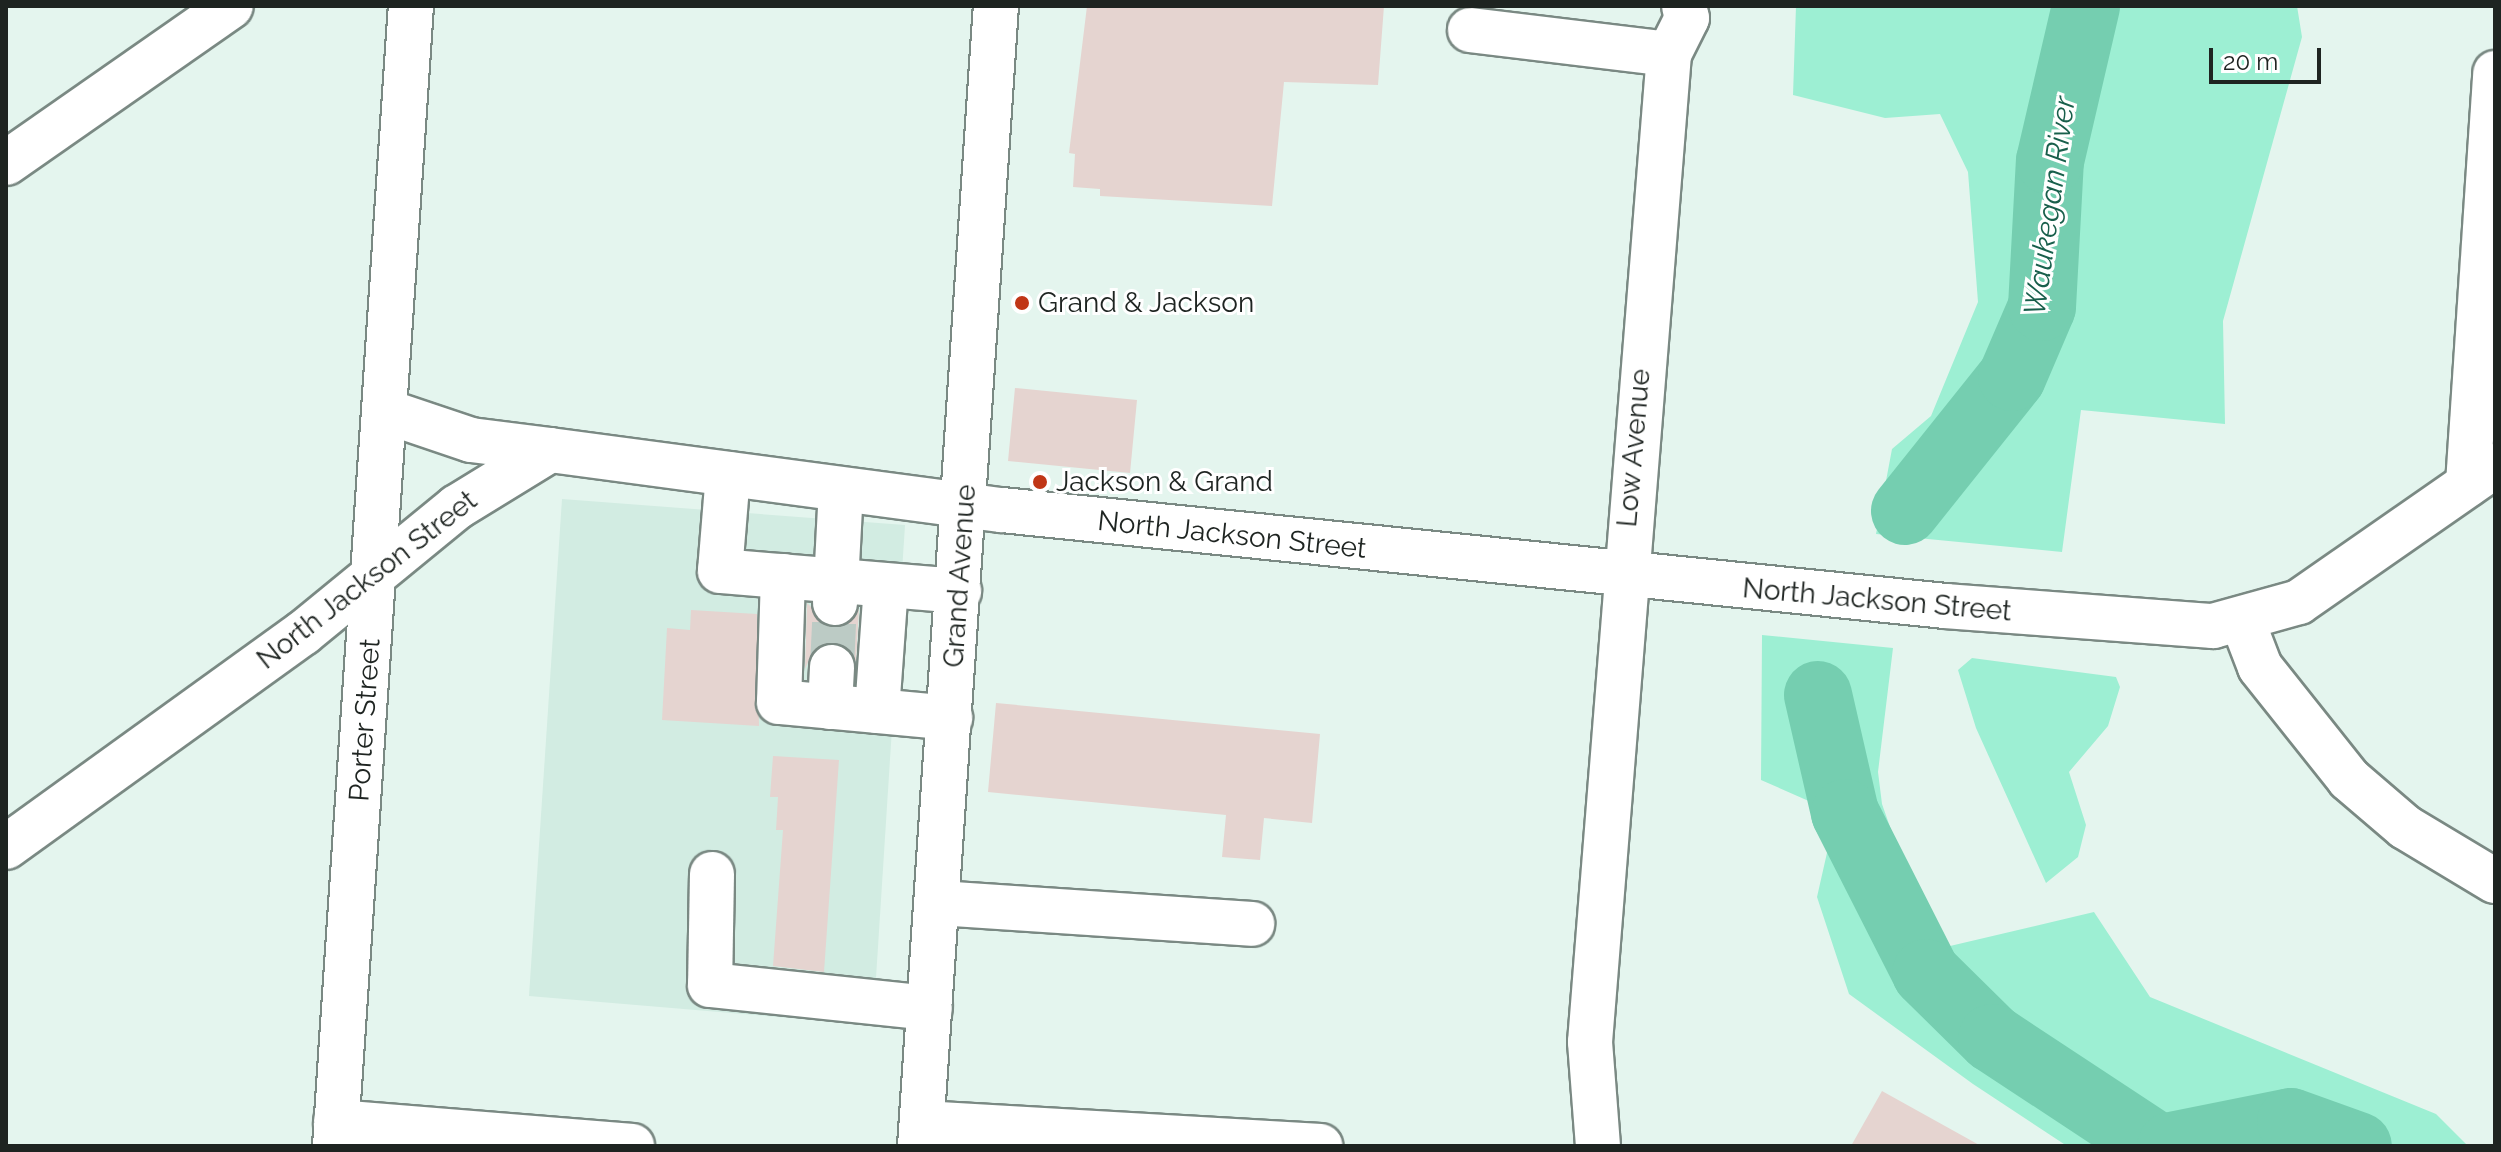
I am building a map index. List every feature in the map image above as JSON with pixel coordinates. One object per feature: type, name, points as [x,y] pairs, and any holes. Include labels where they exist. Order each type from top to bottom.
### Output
[{"type":"street","points":[[6,163],[231,6]]},
{"type":"street","name":"Porter Street","points":[[336,1134],[388,412],[411,6]]},
{"type":"street","name":"Grand Avenue","points":[[921,1134],[996,6]]},
{"type":"street","points":[[1470,30],[1669,54],[1687,18],[1684,6]]},
{"type":"street","name":"Low Avenue","points":[[1598,1146],[1590,1042],[1623,575],[1669,54]]},
{"type":"street","points":[[2482,475],[2495,73]]},
{"type":"street","points":[[388,412],[471,440],[550,450]]},
{"type":"street","name":"North Jackson Street","points":[[6,847],[303,633],[376,567],[550,450],[965,506],[2069,618],[2213,626],[2299,602],[2482,475]]},
{"type":"street","points":[[728,474],[720,571],[783,576],[835,592],[886,585],[959,591]]},
{"type":"street","points":[[835,592],[841,490]]},
{"type":"street","points":[[783,576],[779,702],[831,687],[877,711],[950,718]]},
{"type":"street","points":[[877,711],[886,585]]},
{"type":"street","points":[[2242,620],[2260,667],[2349,779],[2405,827],[2495,881]]},
{"type":"street","points":[[712,874],[710,985],[930,1008]]},
{"type":"street","points":[[938,903],[1252,924]]},
{"type":"street","points":[[336,1134],[632,1146]]},
{"type":"street","points":[[921,1134],[1320,1146]]},
{"type":"shaded area","points":[[562,499],[905,525],[873,1025],[529,996]]},
{"type":"green space","points":[[1796,6],[2297,6],[2302,37],[2223,321],[2225,424],[2081,410],[2062,552],[1876,534],[1892,449],[1931,416],[1978,302],[1968,172],[1940,114],[1885,118],[1793,95]]},
{"type":"green space","points":[[1762,635],[1893,648],[1878,772],[1882,804],[1933,950],[2094,912],[2150,997],[2436,1114],[2468,1146],[2067,1146],[1973,1084],[1849,994],[1817,897],[1836,813],[1761,780]]},
{"type":"green space","points":[[1972,658],[2116,677],[2120,687],[2108,726],[2069,772],[2086,825],[2078,857],[2046,883],[1976,728],[1958,670]]},
{"type":"building","points":[[1087,6],[1384,6],[1378,85],[1284,82],[1272,206],[1100,196],[1100,189],[1073,187],[1075,154],[1069,153]]},
{"type":"building","points":[[1015,388],[1137,400],[1130,473],[1008,461]]},
{"type":"building","points":[[807,603],[833,628],[847,625],[859,608],[856,661],[832,642],[812,653],[805,669]]},
{"type":"building","points":[[691,610],[757,614],[759,726],[662,720],[667,628],[690,630]]},
{"type":"building","points":[[996,703],[1320,734],[1312,823],[1264,818],[1260,860],[1222,857],[1226,815],[988,792]]},
{"type":"building","points":[[773,756],[839,760],[824,972],[773,966],[783,830],[776,830],[778,797],[770,797]]},
{"type":"building","points":[[1882,1091],[1981,1146],[1851,1146]]},
{"type":"waterway","name":"Waukegan River","points":[[1905,511],[2012,377],[2042,307],[2050,161],[2086,6]]},
{"type":"waterway","name":"Waukegan River","points":[[1818,695],[1845,813],[1926,973],[1992,1038],[2156,1146]]},
{"type":"waterway","name":"Waukegan River","points":[[2171,1146],[2291,1122],[2358,1146]]},
{"type":"tunnel","points":[[832,667],[835,603]]},
{"type":"place","name":"Grand & Jackson","points":[[1022,303]]},
{"type":"place","name":"Jackson & Grand","points":[[1040,482]]}]
